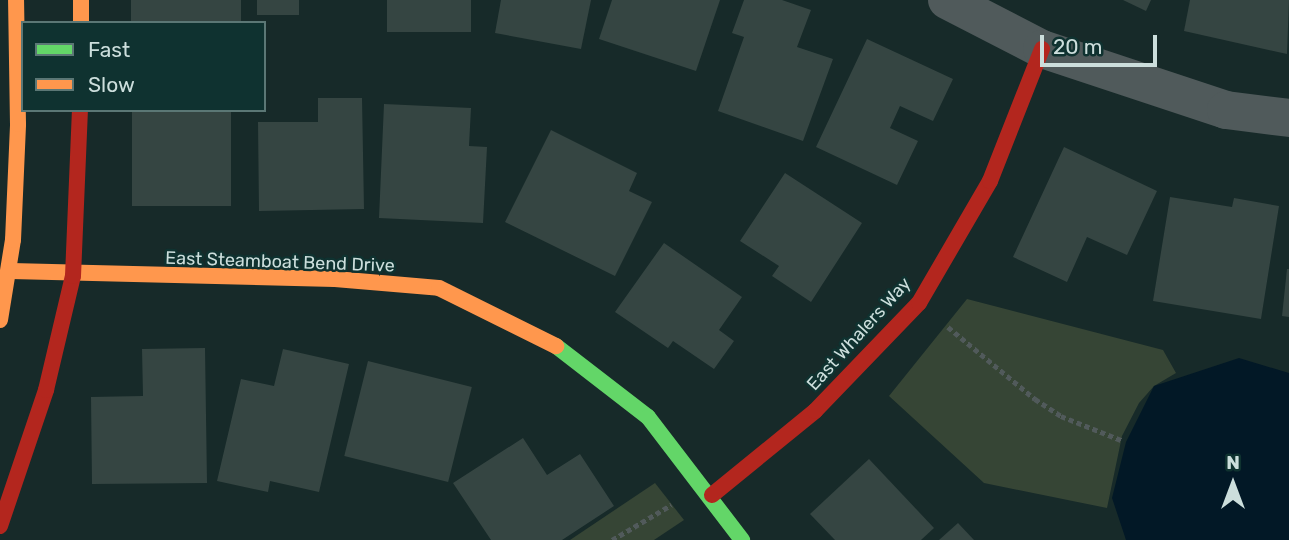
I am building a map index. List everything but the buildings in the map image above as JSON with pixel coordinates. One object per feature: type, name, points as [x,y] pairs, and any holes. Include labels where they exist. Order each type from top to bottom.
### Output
[{"type":"street","points":[[0,320],[11,271],[18,124],[16,0]]},
{"type":"street","points":[[81,0],[81,21]]},
{"type":"street","points":[[947,0],[1042,49],[1226,110],[1289,118]]},
{"type":"street","name":"East Whalers Way","points":[[708,491],[816,411],[919,303],[990,181],[1042,49]]},
{"type":"street","points":[[0,526],[46,390],[73,276],[80,112]]},
{"type":"street","name":"East Steamboat Bend Drive","points":[[11,271],[73,276],[335,279],[439,288],[542,335],[648,417],[708,491],[742,540]]},
{"type":"path","points":[[941,322],[1035,400],[1060,416],[1121,440]]},
{"type":"path","points":[[612,540],[708,491]]},
{"type":"green space","points":[[967,299],[1163,350],[1176,373],[1154,386],[1139,403],[1122,436],[1107,508],[984,483],[889,396]]},
{"type":"green space","points":[[655,483],[684,520],[654,540],[570,540]]},
{"type":"water","points":[[1239,358],[1289,373],[1289,540],[1126,540],[1112,498],[1126,442],[1154,386]]},
{"type":"traffic: fast","points":[[556,346],[648,417],[742,540]]},
{"type":"traffic: slow","points":[[0,320],[13,240],[18,124],[16,0]]},
{"type":"traffic: slow","points":[[81,0],[81,21]]},
{"type":"traffic: slow","points":[[11,271],[335,279],[439,288],[556,346]]},
{"type":"traffic: jam","points":[[712,495],[815,411],[919,303],[990,181],[1042,49]]},
{"type":"traffic: jam","points":[[0,526],[46,390],[73,276],[80,112]]}]
